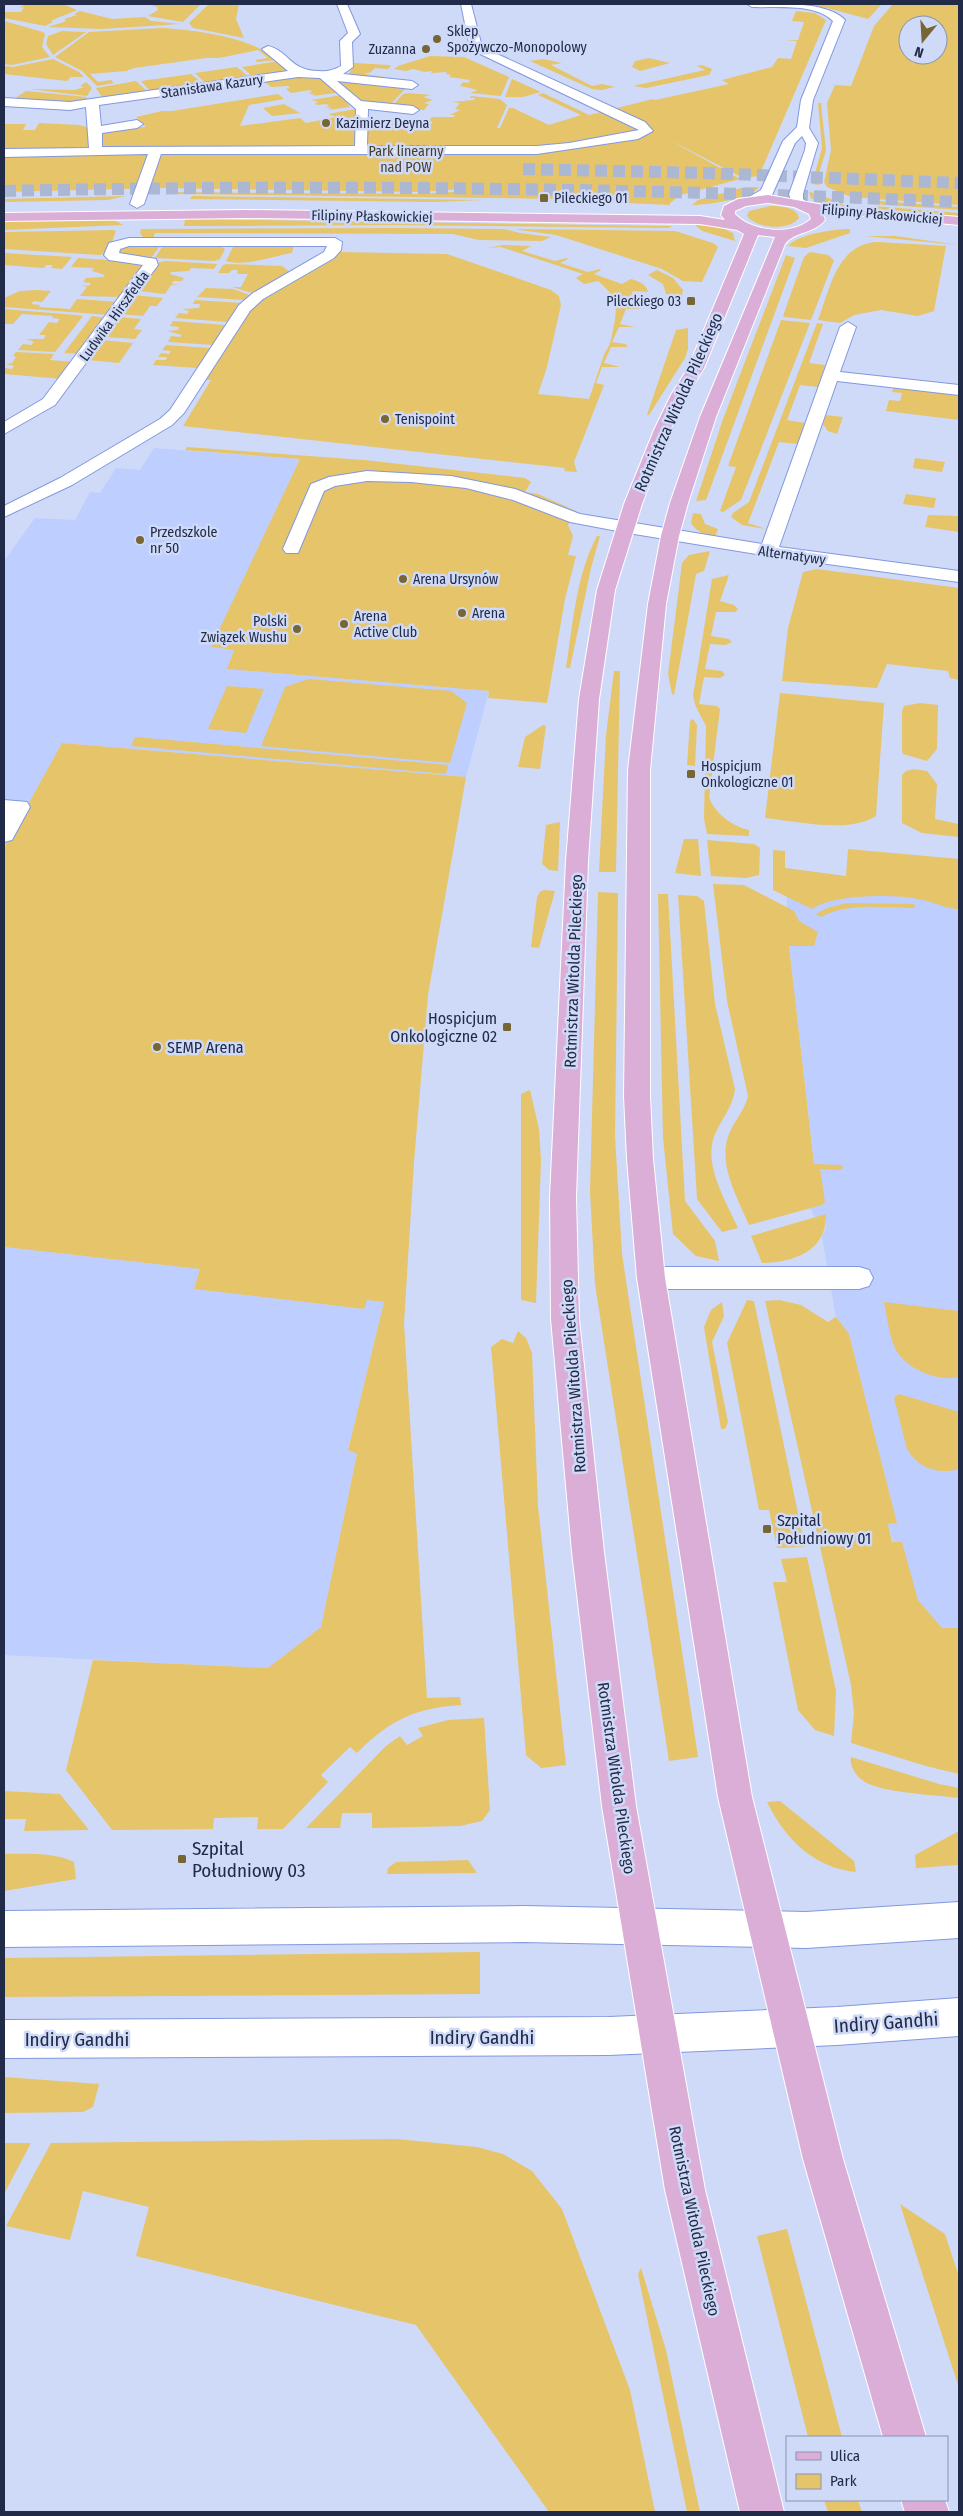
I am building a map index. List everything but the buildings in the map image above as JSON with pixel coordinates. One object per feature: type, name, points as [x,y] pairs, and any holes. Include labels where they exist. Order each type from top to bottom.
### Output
[{"type":"main road","name":"Filipiny Płaskowickiej","points":[[4,218],[137,209],[288,204],[697,210],[735,206],[749,201],[777,199],[836,211],[959,221]]},
{"type":"main road","points":[[803,205],[817,214],[818,220],[813,226]]},
{"type":"main road","name":"Filipiny Płaskowickiej","points":[[4,206],[269,214],[700,220],[770,233],[793,232],[813,226],[836,223],[959,232]]},
{"type":"main road","points":[[735,206],[730,209],[728,215],[742,227]]},
{"type":"main road","name":"Rotmistrza Witolda Pileckiego","points":[[742,227],[750,232],[751,236],[696,368],[679,394],[662,430],[625,528],[606,590],[589,699],[575,887],[563,1197],[565,1319],[588,1552],[617,1791],[685,2190],[762,2512]]},
{"type":"main road","name":"Rotmistrza Witolda Pileckiego","points":[[793,232],[780,239],[776,247],[708,417],[670,536],[657,604],[639,770],[637,1096],[651,1278],[735,1797],[823,2160],[904,2436]]},
{"type":"street","points":[[326,76],[340,72],[347,67],[346,41],[354,34],[352,24],[344,15],[342,4]]},
{"type":"street","points":[[4,153],[156,150],[546,150],[638,135],[647,131],[644,126],[480,50],[475,42],[466,4]]},
{"type":"street","points":[[749,201],[768,192],[789,141],[803,128],[807,100],[839,21],[836,16],[816,9],[752,4]]},
{"type":"street","points":[[268,49],[298,73]]},
{"type":"street","name":"Stanisława Kazury","points":[[4,102],[70,106],[298,73],[412,85]]},
{"type":"street","points":[[326,76],[362,108],[362,149]]},
{"type":"street","points":[[93,103],[91,113],[97,130],[98,141],[95,151]]},
{"type":"street","points":[[358,104],[413,110]]},
{"type":"street","points":[[97,130],[137,124]]},
{"type":"street","points":[[803,128],[812,143],[796,194],[797,200],[803,205]]},
{"type":"street","points":[[4,512],[44,495],[86,472],[166,422],[176,413],[244,308],[258,296],[329,256],[334,250],[335,242],[129,242],[137,209],[156,150]]},
{"type":"street","name":"Ludwika Hirszfelda","points":[[4,429],[50,402],[151,265],[150,262],[145,260],[116,258],[111,255],[114,246],[129,242]]},
{"type":"street","points":[[769,551],[848,327]]},
{"type":"street","points":[[831,376],[959,390]]},
{"type":"street","name":"Alternatywy","points":[[292,549],[317,488],[329,481],[344,478],[404,477],[467,483],[515,495],[570,516],[625,528],[959,578]]},
{"type":"street","points":[[4,806],[19,807],[4,835]]},
{"type":"street","points":[[651,1278],[858,1278]]},
{"type":"street","points":[[4,1929],[639,1925],[806,1930],[959,1920]]},
{"type":"street","name":"Indiry Gandhi","points":[[4,2039],[530,2037],[791,2028],[959,2017]]},
{"type":"shaded area","points":[[154,448],[300,459],[212,647],[234,650],[227,669],[489,691],[466,777],[62,743],[4,848],[4,561],[35,518],[75,520],[90,492],[100,493],[116,468],[140,470]]},
{"type":"shaded area","points":[[785,868],[959,892],[959,1311],[884,1303],[916,1368],[942,1378],[959,1377],[959,1628],[942,1628],[918,1600],[912,1580],[893,1542],[888,1524],[897,1523],[849,1334],[836,1317],[822,1237],[826,1228],[826,1215],[815,1217],[810,1208],[814,1163],[789,945]]},
{"type":"shaded area","points":[[4,1247],[200,1269],[194,1289],[363,1309],[366,1300],[384,1302],[348,1449],[357,1453],[321,1627],[268,1668],[4,1655]]},
{"type":"green space","points":[[26,4],[63,4],[77,10],[51,21],[53,22],[45,26],[4,18],[4,12],[21,12],[24,7],[19,8]]},
{"type":"green space","points":[[149,4],[201,4],[183,22],[148,16],[158,10],[157,7]]},
{"type":"green space","points":[[209,4],[239,4],[236,19],[244,38],[193,28],[189,23]]},
{"type":"green space","points":[[799,4],[882,4],[868,19],[827,8]]},
{"type":"green space","points":[[893,4],[959,4],[959,205],[851,197],[827,187],[824,182],[831,150],[827,103],[835,85],[851,86],[874,26]]},
{"type":"green space","points":[[80,11],[112,19],[145,17],[151,21],[180,24],[101,29],[48,27],[64,22],[66,20],[64,19],[77,15],[74,14]]},
{"type":"green space","name":"Park linearny nad POW","points":[[796,11],[815,13],[826,20],[759,176],[743,178],[666,138],[740,179],[681,195],[670,205],[563,199],[177,194],[168,192],[421,194],[467,191],[461,189],[422,192],[160,188],[4,192],[4,124],[26,124],[23,130],[35,130],[39,123],[79,125],[91,128],[146,127],[136,117],[162,111],[278,94],[284,99],[249,105],[240,126],[300,118],[306,123],[336,117],[328,114],[356,109],[356,126],[367,122],[424,125],[433,122],[428,121],[432,117],[454,117],[455,115],[450,115],[460,110],[455,109],[460,103],[452,102],[474,100],[475,98],[470,98],[471,96],[500,99],[507,105],[497,128],[500,128],[509,108],[513,108],[549,125],[581,115],[538,95],[543,93],[589,115],[653,99],[729,84],[722,80],[772,67],[778,58],[791,59],[797,41],[785,40],[798,40],[804,22],[792,21]]},
{"type":"green space","points":[[4,21],[43,32],[45,34],[42,47],[50,57],[12,65],[4,64],[4,34],[6,32],[4,31]]},
{"type":"green space","points":[[162,28],[207,33],[239,40],[266,52],[276,60],[257,62],[255,60],[268,58],[258,50],[219,58],[206,58],[134,68],[126,71],[90,74],[98,82],[111,80],[114,83],[97,86],[82,71],[55,57],[89,32]]},
{"type":"green space","points":[[62,31],[86,32],[53,55],[46,44],[48,36]]},
{"type":"green space","points":[[430,56],[464,57],[509,77],[501,96],[470,93],[478,90],[460,86],[463,82],[468,83],[470,80],[449,77],[451,75],[446,74],[447,72],[431,73],[432,71],[394,69]]},
{"type":"green space","points":[[649,58],[670,63],[640,71],[632,67],[635,61]]},
{"type":"green space","points":[[53,59],[79,72],[84,77],[71,77],[67,81],[4,74],[4,66],[13,67]]},
{"type":"green space","points":[[543,59],[562,63],[551,65],[592,86],[602,84],[615,87],[601,90],[592,89],[530,61]]},
{"type":"green space","points":[[279,61],[291,70],[285,73],[253,77],[242,67]]},
{"type":"green space","points":[[354,63],[389,65],[391,66],[388,69],[375,68],[371,72],[364,74],[413,81],[348,76]]},
{"type":"green space","points":[[702,65],[712,69],[709,75],[646,88],[633,86],[705,70],[697,66]]},
{"type":"green space","points":[[237,67],[250,78],[206,84],[195,73]]},
{"type":"green space","points":[[191,74],[203,84],[151,92],[141,81]]},
{"type":"green space","points":[[295,75],[322,78],[336,93],[312,96],[315,95],[308,93],[312,92],[310,90],[291,93],[286,89],[290,88],[288,86],[271,87],[263,80]]},
{"type":"green space","points":[[512,79],[541,92],[523,97],[505,97]]},
{"type":"green space","points":[[136,81],[148,92],[118,97],[102,97],[96,88]]},
{"type":"green space","points":[[351,81],[407,87],[389,106],[361,102],[337,83]]},
{"type":"green space","points":[[86,82],[92,88],[87,96],[30,89],[75,90],[84,87],[80,86]]},
{"type":"green space","points":[[26,91],[87,98],[84,102],[65,104],[11,101]]},
{"type":"green space","points":[[403,94],[431,95],[423,97],[433,100],[424,103],[429,104],[424,110],[392,106]]},
{"type":"green space","points":[[342,95],[350,107],[328,110],[332,108],[325,107],[329,106],[327,104],[317,105],[315,103],[319,102],[311,100]]},
{"type":"green space","points":[[818,103],[821,103],[826,151],[818,176],[820,185],[812,184],[822,148]]},
{"type":"green space","points":[[284,104],[300,113],[272,116],[263,108]]},
{"type":"green space","points":[[745,187],[759,187],[747,195],[738,198],[692,205],[698,200]]},
{"type":"green space","points":[[809,192],[819,194],[851,208],[826,206],[811,198]]},
{"type":"green space","points":[[125,196],[108,200],[4,202],[4,199]]},
{"type":"green space","points":[[192,196],[484,200],[435,202],[190,199]]},
{"type":"green space","points":[[878,201],[959,207],[959,210],[874,204]]},
{"type":"green space","points":[[770,206],[792,209],[798,214],[799,218],[788,225],[773,227],[758,224],[747,216],[749,211]]},
{"type":"green space","points":[[874,206],[959,213],[959,216],[874,209]]},
{"type":"green space","points":[[103,219],[116,221],[123,225],[4,230],[4,221]]},
{"type":"green space","points":[[185,219],[672,226],[669,228],[397,225],[184,226]]},
{"type":"green space","points":[[695,225],[720,227],[733,233],[735,241],[702,231]]},
{"type":"green space","points":[[141,229],[504,229],[551,237],[542,241],[479,240],[453,234],[155,233],[153,239],[143,237],[140,233]]},
{"type":"green space","points":[[513,229],[675,231],[713,243],[718,247],[702,282],[683,281],[662,269],[556,235]]},
{"type":"green space","points":[[850,229],[850,233],[806,248],[788,246],[808,235]]},
{"type":"green space","points":[[116,231],[108,253],[99,255],[4,249],[4,232]]},
{"type":"green space","points":[[865,236],[895,236],[959,245]]},
{"type":"green space","points":[[878,242],[946,246],[934,311],[918,316],[881,310],[854,315],[840,323],[818,320],[831,282],[844,259],[853,250],[864,244]]},
{"type":"green space","points":[[234,245],[294,245],[292,253],[250,262],[234,263],[226,261]]},
{"type":"green space","points":[[503,245],[531,246],[522,251],[555,261],[567,258],[560,263],[588,272],[600,269],[594,274],[622,284],[631,279],[642,283],[648,292],[633,291],[627,306],[642,309],[626,309],[620,324],[635,327],[619,327],[612,342],[625,344],[628,347],[611,347],[604,363],[620,367],[602,367],[596,383],[604,385],[574,462],[577,472],[564,471],[565,468],[183,426],[211,380],[204,380],[254,304],[339,252],[447,254],[551,290],[559,296],[561,305],[547,367],[538,394],[589,399],[611,339],[616,315],[613,298],[598,281],[584,284],[576,278],[583,274],[501,247],[487,248]]},
{"type":"green space","points":[[159,247],[152,257],[119,255],[117,248]]},
{"type":"green space","points":[[162,247],[222,247],[225,249],[220,259],[214,261],[155,258]]},
{"type":"green space","points":[[810,252],[828,255],[834,260],[811,320],[785,317],[783,316],[804,257]]},
{"type":"green space","points":[[4,253],[72,257],[62,269],[51,268],[53,265],[46,265],[44,268],[4,265]]},
{"type":"green space","points":[[786,255],[795,258],[706,500],[696,501],[723,419]]},
{"type":"green space","points":[[78,258],[140,262],[146,265],[122,297],[80,296],[87,287],[81,285],[89,286],[91,283],[83,282],[86,278],[103,277],[105,275],[92,271],[94,268],[71,267]]},
{"type":"green space","points":[[165,261],[217,264],[214,269],[191,268],[189,271],[171,272],[170,274],[184,278],[182,281],[173,281],[172,284],[180,284],[171,285],[165,294],[138,291],[157,263]]},
{"type":"green space","points":[[223,265],[282,266],[291,273],[255,294],[232,287],[241,287],[248,274],[237,274],[238,270],[232,270],[229,273],[218,273]]},
{"type":"green space","points":[[657,270],[673,278],[683,290],[682,296],[666,294],[663,284],[648,275]]},
{"type":"green space","points":[[206,288],[233,289],[252,296],[245,300],[197,297]]},
{"type":"green space","points":[[20,291],[51,291],[42,302],[34,301],[31,304],[40,305],[39,307],[70,309],[77,299],[119,302],[109,315],[4,307],[4,298]]},
{"type":"green space","points":[[134,295],[163,298],[157,306],[150,306],[143,316],[120,314]]},
{"type":"green space","points":[[195,300],[242,303],[228,322],[175,318],[179,313],[187,314],[189,311],[182,309],[199,308],[200,304],[193,304]]},
{"type":"green space","points":[[4,309],[83,316],[55,352],[18,350],[23,344],[31,345],[34,342],[26,339],[44,339],[46,335],[39,335],[49,322],[57,323],[60,319],[52,318],[53,316],[22,314],[13,324],[4,324]]},
{"type":"green space","points":[[92,316],[107,318],[81,354],[64,353]]},
{"type":"green space","points":[[118,317],[141,319],[134,329],[142,330],[135,339],[104,337]]},
{"type":"green space","points":[[781,320],[810,323],[741,500],[723,512],[720,511],[736,467],[728,466]]},
{"type":"green space","points":[[173,321],[225,325],[213,345],[168,342],[171,336],[180,337],[182,335],[167,331],[178,330],[179,327],[170,326]]},
{"type":"green space","points":[[817,323],[823,324],[809,363],[825,365],[818,387],[800,385],[787,420],[805,423],[798,444],[779,442],[748,523],[766,529],[742,525],[731,517],[733,513],[749,502]]},
{"type":"green space","points":[[688,328],[688,349],[685,358],[649,415],[647,415],[676,330]]},
{"type":"green space","points":[[101,340],[133,343],[119,363],[88,360]]},
{"type":"green space","points":[[166,345],[210,348],[198,368],[153,365],[156,360],[166,360],[167,357],[158,357],[161,353],[169,354],[171,351],[162,350]]},
{"type":"green space","points":[[16,352],[54,354],[50,360],[75,362],[62,379],[4,374],[4,368],[12,369],[14,366],[6,364],[12,363],[16,357],[13,356]]},
{"type":"green space","points":[[894,387],[959,394],[959,420],[886,411],[889,400],[900,401],[902,393],[892,392]]},
{"type":"green space","points":[[826,415],[843,417],[837,434],[828,431],[823,424]]},
{"type":"green space","name":"Arena Ursynów","points":[[187,447],[364,460],[525,478],[531,482],[525,492],[538,494],[576,511],[568,525],[573,536],[568,555],[576,556],[565,599],[547,703],[488,698],[489,691],[227,669],[234,650],[211,647],[300,459],[185,450]]},
{"type":"green space","points":[[915,458],[945,462],[942,472],[913,468]]},
{"type":"green space","points":[[906,494],[936,498],[934,508],[903,504]]},
{"type":"green space","points":[[693,513],[701,514],[705,524],[718,529],[715,537],[701,533],[693,526],[691,523]]},
{"type":"green space","points":[[928,515],[959,516],[959,532],[925,527]]},
{"type":"green space","points":[[597,536],[600,536],[591,568],[570,668],[566,668],[580,583],[584,567]]},
{"type":"green space","points":[[710,551],[704,571],[696,574],[674,695],[672,694],[668,674],[682,563],[689,555]]},
{"type":"green space","points":[[817,569],[959,588],[959,680],[950,678],[948,671],[887,664],[877,688],[782,681],[788,628],[803,572]]},
{"type":"green space","points":[[729,575],[720,601],[734,605],[738,609],[735,612],[716,612],[711,636],[729,639],[732,642],[725,645],[710,644],[705,669],[722,671],[725,675],[720,678],[704,677],[699,704],[717,706],[720,709],[709,798],[720,814],[730,822],[749,830],[749,836],[707,834],[704,819],[706,726],[696,707],[693,696],[712,579]]},
{"type":"green space","points":[[614,671],[620,671],[616,872],[599,872],[606,735]]},
{"type":"green space","points":[[308,679],[451,691],[467,703],[450,763],[261,746],[285,687]]},
{"type":"green space","points":[[227,686],[264,689],[246,733],[208,729]]},
{"type":"green space","points":[[780,693],[884,703],[876,816],[865,821],[837,825],[765,818]]},
{"type":"green space","points":[[920,703],[938,705],[937,749],[927,761],[903,754],[902,750],[902,711],[904,706]]},
{"type":"green space","points":[[693,719],[697,725],[695,766],[687,765],[690,721]]},
{"type":"green space","points":[[543,725],[546,726],[540,769],[518,767],[525,737]]},
{"type":"green space","points":[[135,737],[448,765],[446,774],[131,746]]},
{"type":"green space","points":[[62,743],[466,777],[428,995],[414,1162],[404,1323],[427,1698],[460,1697],[461,1705],[430,1709],[404,1718],[381,1732],[357,1753],[350,1747],[321,1775],[328,1782],[283,1829],[257,1829],[258,1817],[214,1818],[213,1829],[112,1830],[66,1770],[93,1660],[268,1668],[321,1627],[357,1454],[348,1450],[384,1302],[367,1300],[364,1309],[194,1289],[200,1269],[4,1247],[4,848]]},
{"type":"green space","points":[[914,769],[927,771],[937,784],[935,819],[959,824],[959,837],[922,833],[902,823],[902,775],[906,771]]},
{"type":"green space","points":[[560,822],[558,871],[549,870],[542,864],[546,825]]},
{"type":"green space","points":[[684,839],[698,839],[701,876],[675,873]]},
{"type":"green space","points":[[707,840],[754,844],[760,848],[759,875],[746,878],[711,876]]},
{"type":"green space","points":[[848,849],[959,859],[959,909],[907,897],[864,896],[834,900],[812,909],[773,890],[773,850],[785,851],[785,868],[846,876]]},
{"type":"green space","points":[[713,884],[744,885],[794,911],[799,921],[818,932],[814,946],[789,946],[814,1164],[842,1165],[843,1168],[839,1170],[820,1169],[825,1202],[822,1205],[749,1225],[730,1181],[727,1169],[726,1145],[729,1134],[748,1096],[727,1001]]},
{"type":"green space","points":[[544,890],[555,891],[539,948],[531,947],[537,897]]},
{"type":"green space","points":[[598,892],[618,893],[615,1136],[622,1254],[698,1757],[669,1761],[595,1284],[590,1191]]},
{"type":"green space","points":[[658,894],[668,894],[685,1201],[715,1241],[719,1261],[696,1256],[673,1234],[663,1138]]},
{"type":"green space","points":[[678,895],[697,896],[704,901],[715,1004],[735,1089],[730,1106],[716,1132],[712,1144],[711,1156],[717,1181],[738,1228],[722,1232],[697,1199]]},
{"type":"green space","points":[[847,903],[914,904],[915,908],[855,908],[843,909],[821,917],[816,914],[827,908]]},
{"type":"green space","points":[[530,1090],[539,1129],[541,1160],[536,1303],[521,1300],[521,1094]]},
{"type":"green space","points":[[826,1214],[825,1227],[815,1246],[797,1257],[762,1263],[751,1236]]},
{"type":"green space","points":[[747,1300],[754,1301],[805,1547],[777,1548],[769,1510],[759,1510],[727,1343]]},
{"type":"green space","points":[[779,1300],[801,1305],[828,1322],[836,1317],[849,1334],[897,1523],[888,1524],[892,1542],[902,1542],[918,1600],[942,1628],[959,1628],[959,1774],[851,1743],[854,1714],[851,1685],[765,1301]]},
{"type":"green space","points":[[722,1302],[724,1316],[712,1342],[728,1422],[725,1429],[721,1429],[704,1327],[711,1310]]},
{"type":"green space","points":[[884,1302],[959,1311],[959,1377],[942,1378],[932,1376],[906,1362],[893,1343]]},
{"type":"green space","points":[[518,1331],[526,1338],[532,1353],[538,1506],[566,1765],[541,1768],[526,1755],[491,1347],[502,1339],[513,1343]]},
{"type":"green space","points":[[899,1394],[959,1412],[959,1469],[951,1471],[936,1470],[923,1465],[912,1456],[907,1449],[894,1398]]},
{"type":"green space","points":[[807,1557],[836,1691],[834,1736],[815,1730],[798,1710],[773,1582],[787,1582],[781,1559]]},
{"type":"green space","points":[[484,1718],[490,1810],[482,1821],[460,1826],[372,1828],[372,1813],[342,1813],[340,1828],[306,1828],[386,1746],[400,1736],[407,1745],[423,1736],[418,1728],[448,1720]]},
{"type":"green space","points":[[851,1757],[939,1784],[959,1788],[959,1798],[900,1792],[869,1784],[856,1773]]},
{"type":"green space","points":[[4,1791],[60,1794],[89,1830],[24,1831],[26,1819],[4,1819]]},
{"type":"green space","points":[[780,1801],[854,1861],[856,1872],[827,1865],[802,1849],[783,1828],[767,1802]]},
{"type":"green space","points":[[959,1831],[959,1865],[916,1868],[915,1855]]},
{"type":"green space","points":[[4,1854],[40,1854],[66,1859],[74,1862],[76,1879],[4,1891]]},
{"type":"green space","points":[[468,1860],[477,1873],[387,1874],[388,1868],[396,1862]]},
{"type":"green space","points":[[480,1952],[480,1994],[4,1997],[4,1958]]},
{"type":"green space","points":[[4,2077],[99,2084],[93,2107],[83,2112],[4,2113]]},
{"type":"green space","points":[[396,2139],[477,2147],[503,2154],[532,2171],[562,2209],[630,2390],[655,2512],[549,2512],[416,2325],[136,2256],[149,2207],[83,2191],[70,2240],[6,2226],[51,2143]]},
{"type":"green space","points":[[4,2143],[31,2143],[4,2194]]},
{"type":"green space","points":[[900,2204],[945,2234],[959,2277],[959,2388]]},
{"type":"green space","points":[[787,2229],[842,2436],[808,2436],[757,2236]]},
{"type":"green space","points":[[641,2268],[666,2350],[700,2512],[687,2512],[638,2274]]},
{"type":"green space","points":[[824,2501],[858,2501],[862,2512],[828,2512]]},
{"type":"tunnel","points":[[523,169],[705,173],[959,183]]},
{"type":"tunnel","points":[[4,191],[243,188],[482,189],[720,193],[959,202]]},
{"type":"place","name":"Sklep Spożywczo-Monopolowy","points":[[437,39]]},
{"type":"place","name":"Zuzanna","points":[[426,49]]},
{"type":"place","name":"Kazimierz Deyna","points":[[326,123]]},
{"type":"place","name":"Pileckiego 01","points":[[544,198]]},
{"type":"place","name":"Pileckiego 03","points":[[691,301]]},
{"type":"place","name":"Tenispoint","points":[[385,419]]},
{"type":"place","name":"Przedszkole nr 50","points":[[140,540]]},
{"type":"place","name":"Arena Ursynów","points":[[403,579]]},
{"type":"place","name":"Arena","points":[[462,613]]},
{"type":"place","name":"Arena Active Club","points":[[344,624]]},
{"type":"place","name":"Polski Związek Wushu","points":[[297,629]]},
{"type":"place","name":"Hospicjum Onkologiczne 01","points":[[691,774]]},
{"type":"place","name":"Hospicjum Onkologiczne 02","points":[[507,1027]]},
{"type":"place","name":"SEMP Arena","points":[[157,1047]]},
{"type":"place","name":"Szpital Południowy 01","points":[[767,1529]]},
{"type":"place","name":"Szpital Południowy 03","points":[[182,1859]]}]
